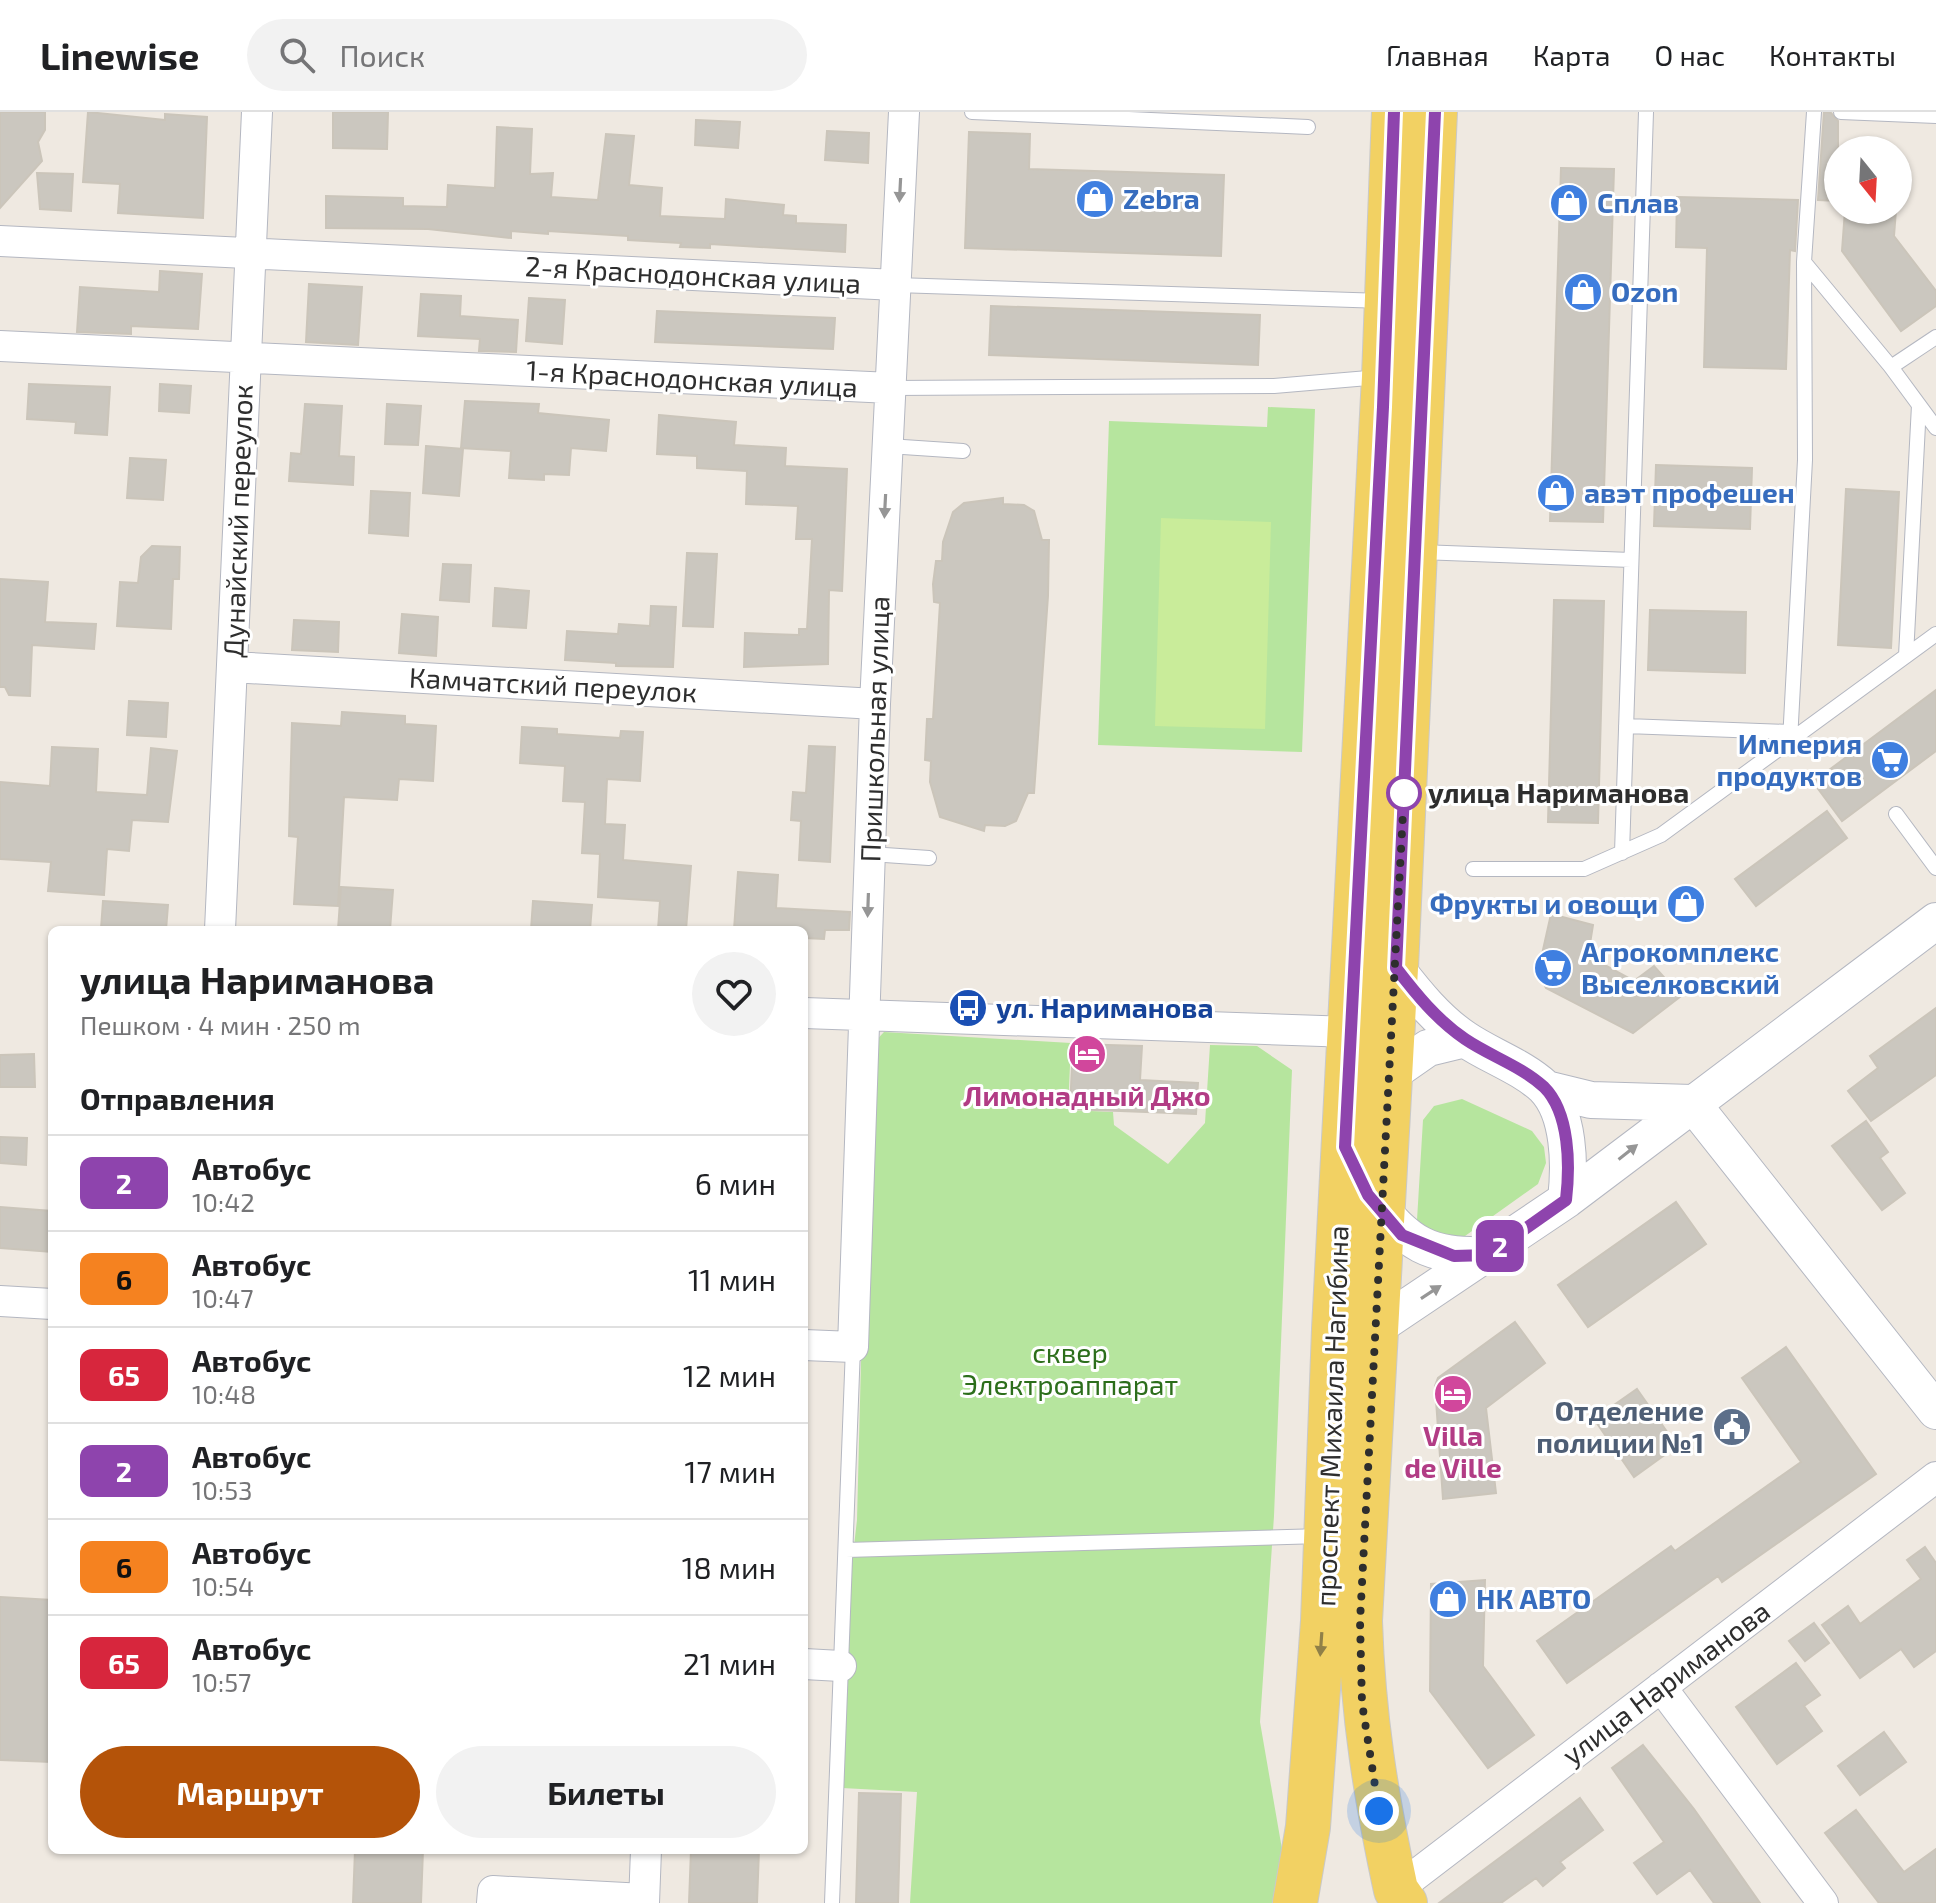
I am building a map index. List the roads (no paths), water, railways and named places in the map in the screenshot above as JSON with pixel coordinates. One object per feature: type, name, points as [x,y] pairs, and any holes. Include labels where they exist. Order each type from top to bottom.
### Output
[{"type":"main road","name":"проспект Михаила Нагибина","points":[[1394,112],[1384,377],[1378,1046],[1382,1211],[1360,1621],[1362,1703],[1373,1785],[1401,1897]]},
{"type":"main road","name":"проспект Михаила Нагибина","points":[[1295,1903],[1308,1827],[1346,1127],[1378,1046],[1396,968],[1435,112]]},
{"type":"street","name":"Дунайский переулок","points":[[220,926],[257,112]]},
{"type":"street","name":"Пришкольная улица","points":[[853,1347],[875,704],[904,112]]},
{"type":"street","name":"2-я Краснодонская улица","points":[[0,241],[896,285]]},
{"type":"street","name":"1-я Краснодонская улица","points":[[0,346],[891,388]]},
{"type":"street","name":"Камчатский переулок","points":[[232,667],[875,704]]},
{"type":"street","points":[[1374,1329],[1566,1200],[1936,921]]},
{"type":"street","points":[[1396,968],[1437,1017],[1465,1039],[1512,1065],[1546,1089],[1591,1100],[1692,1103],[1936,1411]]},
{"type":"street","points":[[808,1013],[1428,1048],[1465,1039]]},
{"type":"street","points":[[1546,1089],[1567,1145],[1566,1200]]},
{"type":"street","points":[[1346,1127],[1368,1195],[1402,1235],[1425,1247],[1454,1256],[1488,1255]]},
{"type":"street","points":[[0,1301],[48,1304]]},
{"type":"street","points":[[808,1345],[853,1347]]},
{"type":"street","name":"улица Нариманова","points":[[1401,1897],[1661,1687],[1936,1477]]},
{"type":"street","points":[[808,1664],[841,1666]]},
{"type":"street","points":[[1661,1687],[1823,1903]]},
{"type":"street","points":[[492,1903],[493,1891],[644,1901],[646,1854]]},
{"type":"lane","points":[[972,112],[1308,127]]},
{"type":"lane","points":[[1622,853],[1646,112]]},
{"type":"lane","points":[[1790,736],[1805,460],[1804,262],[1814,112]]},
{"type":"lane","points":[[1841,112],[1936,116]]},
{"type":"lane","points":[[1804,262],[1891,367],[1936,428]]},
{"type":"lane","name":"2-я Краснодонская улица","points":[[896,285],[1387,301]]},
{"type":"lane","points":[[1891,367],[1936,337]]},
{"type":"lane","name":"1-я Краснодонская улица","points":[[891,388],[1274,386],[1384,377]]},
{"type":"lane","points":[[1906,656],[1919,405]]},
{"type":"lane","points":[[888,446],[963,451]]},
{"type":"lane","points":[[1415,552],[1631,560]]},
{"type":"lane","points":[[1473,869],[1584,869],[1661,835],[1790,736],[1936,634]]},
{"type":"lane","points":[[1626,726],[1790,736]]},
{"type":"lane","points":[[1896,814],[1936,868]]},
{"type":"lane","points":[[870,854],[929,858]]},
{"type":"lane","points":[[832,1903],[853,1347]]},
{"type":"lane","points":[[846,1550],[1326,1536]]},
{"type":"place","name":"Zebra","points":[[1095,199]]},
{"type":"place","name":"Сплав","points":[[1569,203]]},
{"type":"place","name":"Ozon","points":[[1583,292]]},
{"type":"place","name":"авэт профешен","points":[[1556,493]]},
{"type":"place","name":"Империя продуктов","points":[[1890,760]]},
{"type":"place","name":"улица Нариманова","points":[[1404,793]]},
{"type":"place","name":"Фрукты и овощи","points":[[1686,904]]},
{"type":"place","name":"Агрокомплекс Выселковский","points":[[1553,968]]},
{"type":"place","name":"ул. Нариманова","points":[[968,1008]]},
{"type":"place","name":"Лимонадный Джо","points":[[1087,1054]]},
{"type":"place","name":"Villa de Ville","points":[[1453,1394]]},
{"type":"place","name":"Отделение полиции №1","points":[[1732,1427]]},
{"type":"place","name":"НК АВТО","points":[[1448,1599]]},
{"type":"park label","name":"cквер Электроаппарат","points":[[1070,1369]]}]
